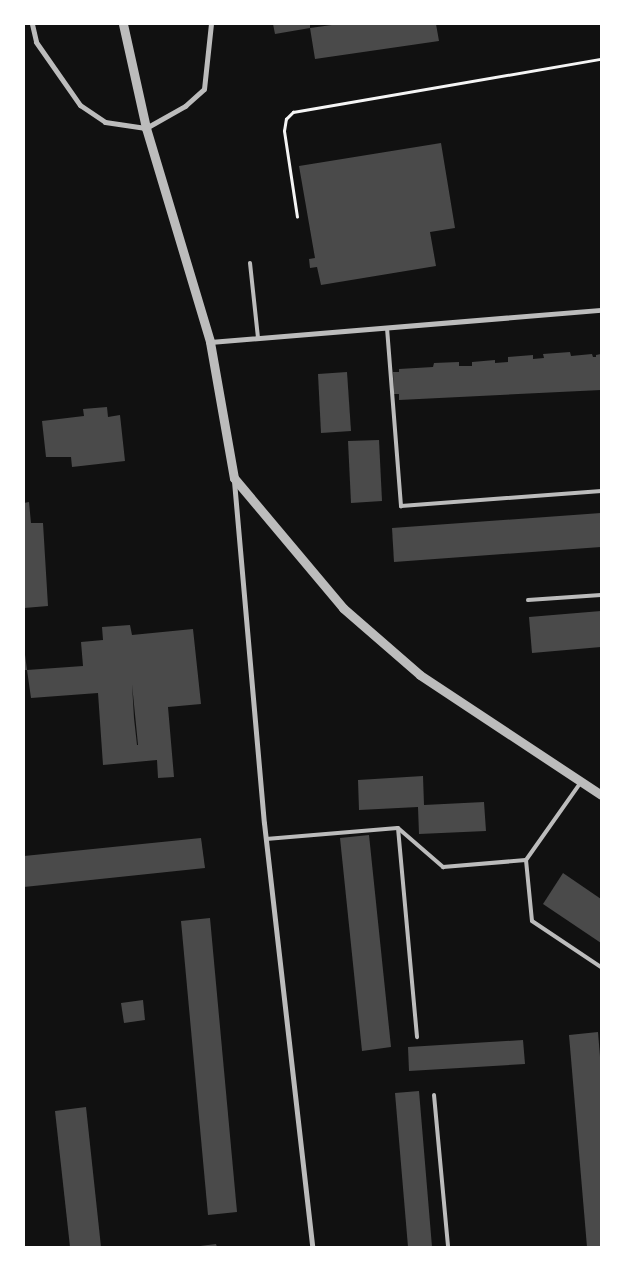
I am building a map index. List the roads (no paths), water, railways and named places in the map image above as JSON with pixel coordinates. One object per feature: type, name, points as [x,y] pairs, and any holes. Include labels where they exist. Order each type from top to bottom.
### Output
[{"type":"street","points":[[32,24],[36,42],[80,105],[106,122],[146,128],[185,106],[204,89],[212,24]]},
{"type":"street","points":[[123,24],[146,128],[210,342],[234,478],[266,839],[312,1247]]},
{"type":"street","points":[[210,342],[601,310]]},
{"type":"street","points":[[234,478],[343,608],[420,675],[601,795]]},
{"type":"lane","points":[[250,262],[258,338]]},
{"type":"lane","points":[[387,328],[401,506],[601,491]]},
{"type":"lane","points":[[528,600],[601,595]]},
{"type":"lane","points":[[581,782],[526,860],[532,921],[601,967]]},
{"type":"lane","points":[[266,839],[398,828],[443,867],[526,860]]},
{"type":"lane","points":[[398,828],[417,1037]]},
{"type":"lane","points":[[434,1095],[448,1247]]}]
